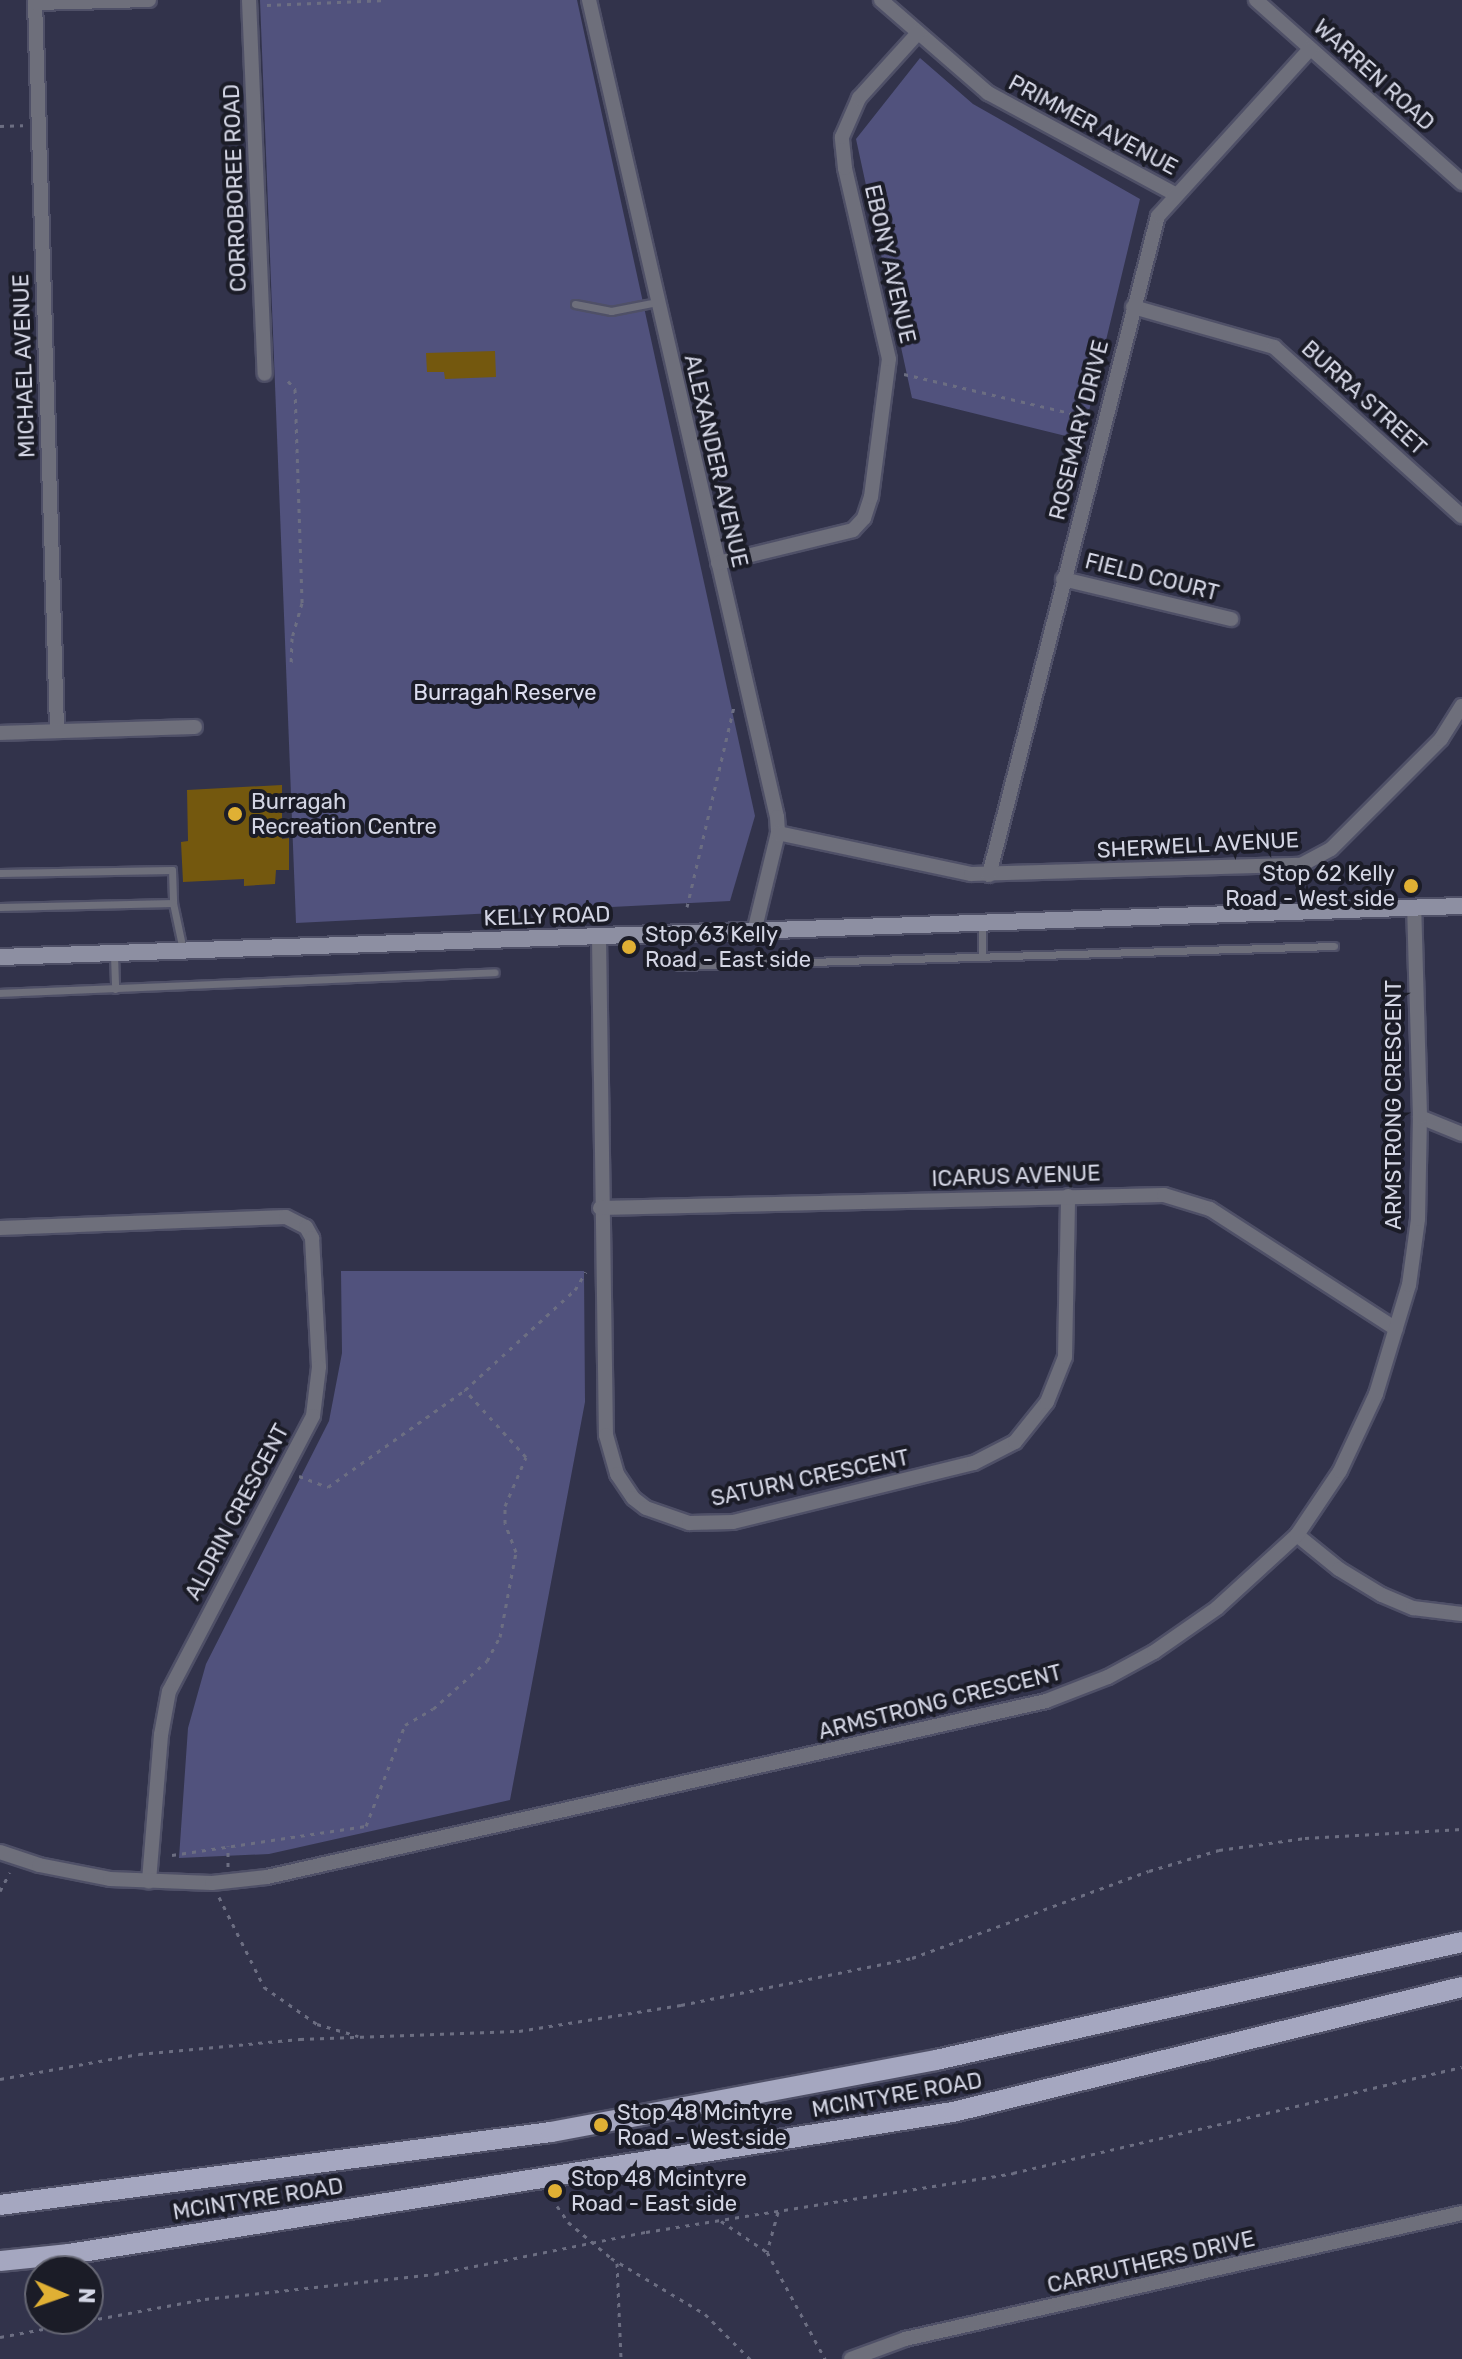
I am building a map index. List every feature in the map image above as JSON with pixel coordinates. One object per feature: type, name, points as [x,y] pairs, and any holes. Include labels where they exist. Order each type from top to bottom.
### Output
[{"type":"main road","name":"MCINTYRE ROAD","points":[[0,2205],[551,2132],[936,2060],[1462,1942]]},
{"type":"main road","name":"MCINTYRE ROAD","points":[[0,2261],[69,2254],[953,2112],[1462,1987]]},
{"type":"street","points":[[35,2],[149,0]]},
{"type":"street","name":"ALEXANDER AVENUE","points":[[589,0],[778,833],[754,932]]},
{"type":"street","name":"PRIMMER AVENUE","points":[[881,0],[1005,104],[1175,194]]},
{"type":"street","name":"WARREN ROAD","points":[[1256,0],[1462,183]]},
{"type":"street","name":"MICHAEL AVENUE","points":[[35,2],[57,730]]},
{"type":"street","name":"CORROBOREE ROAD","points":[[249,3],[265,374]]},
{"type":"street","name":"EBONY AVENUE","points":[[718,563],[853,530],[871,497],[888,371],[887,343],[845,168],[842,137],[859,98],[918,33]]},
{"type":"street","name":"ROSEMARY DRIVE","points":[[989,875],[1158,216],[1310,49]]},
{"type":"street","name":"BURRA STREET","points":[[1133,307],[1274,347],[1462,516]]},
{"type":"street","name":"FIELD COURT","points":[[1063,579],[1231,619]]},
{"type":"street","name":"SHERWELL AVENUE","points":[[778,833],[958,873],[989,875],[1277,867],[1310,861],[1331,849],[1441,739],[1462,706]]},
{"type":"street","points":[[0,733],[195,727]]},
{"type":"street","name":"KELLY ROAD","points":[[0,957],[1462,906]]},
{"type":"street","name":"ARMSTRONG CRESCENT","points":[[0,1852],[80,1874],[149,1882],[212,1883],[298,1871],[1046,1701],[1108,1677],[1154,1652],[1236,1592],[1297,1535],[1326,1494],[1358,1437],[1396,1329],[1409,1285],[1418,1219],[1420,1117],[1414,907]]},
{"type":"street","name":"SATURN CRESCENT","points":[[599,937],[600,1208],[606,1435],[617,1474],[633,1498],[659,1514],[689,1523],[733,1522],[974,1463],[1015,1442],[1047,1402],[1065,1357],[1068,1196]]},
{"type":"street","points":[[1420,1117],[1462,1134]]},
{"type":"street","name":"ICARUS AVENUE","points":[[600,1208],[1147,1194],[1194,1202],[1396,1329]]},
{"type":"street","name":"ALDRIN CRESCENT","points":[[0,1228],[286,1217],[306,1227],[315,1252],[317,1396],[313,1416],[169,1691],[161,1735],[149,1882]]},
{"type":"street","points":[[1297,1535],[1339,1569],[1382,1595],[1413,1608],[1462,1614]]},
{"type":"street","name":"CARRUTHERS DRIVE","points":[[851,2359],[905,2339],[1462,2213]]},
{"type":"lane","points":[[575,304],[611,311],[657,302]]},
{"type":"lane","points":[[0,873],[172,870],[173,903],[184,952]]},
{"type":"lane","points":[[0,907],[173,903]]},
{"type":"lane","points":[[982,922],[982,957]]},
{"type":"lane","points":[[679,966],[1334,946]]},
{"type":"lane","points":[[114,954],[115,989]]},
{"type":"lane","points":[[0,993],[495,972]]},
{"type":"path","points":[[249,3],[387,0]]},
{"type":"path","points":[[0,126],[39,125]]},
{"type":"path","points":[[888,371],[1104,421]]},
{"type":"path","points":[[288,381],[295,389],[302,603],[292,638],[291,666]]},
{"type":"path","points":[[687,907],[743,673]]},
{"type":"path","points":[[286,1471],[328,1487],[465,1390],[575,1290],[602,1255]]},
{"type":"path","points":[[172,1855],[366,1826],[405,1725],[470,1679],[487,1661],[500,1637],[516,1552],[505,1523],[505,1506],[526,1457],[465,1390]]},
{"type":"path","points":[[0,2079],[139,2054],[300,2039],[519,2031],[805,1982],[912,1958],[1149,1871],[1219,1850],[1305,1838],[1462,1829]]},
{"type":"path","points":[[228,1846],[228,1867]]},
{"type":"path","points":[[0,1891],[17,1858]]},
{"type":"path","points":[[212,1883],[264,1987],[317,2024],[365,2038]]},
{"type":"path","points":[[0,2337],[205,2299],[435,2274],[593,2243],[1013,2173],[1462,2067]]},
{"type":"path","points":[[555,2191],[557,2206],[568,2222],[617,2262],[705,2314],[750,2359]]},
{"type":"path","points":[[767,2252],[778,2212]]},
{"type":"path","points":[[721,2221],[767,2252],[825,2359]]},
{"type":"path","points":[[617,2262],[621,2359]]},
{"type":"green space","name":"Burragah Reserve","points":[[260,0],[577,0],[755,816],[730,901],[296,923]]},
{"type":"green space","points":[[920,58],[973,104],[1140,199],[1082,440],[912,398],[856,139]]},
{"type":"green space","points":[[341,1271],[584,1271],[585,1402],[510,1800],[269,1854],[179,1858],[188,1728],[206,1664],[329,1421],[342,1353]]},
{"type":"building","points":[[495,351],[496,377],[445,379],[444,372],[427,372],[426,353]]},
{"type":"building","name":"Burragah Recreation Centre","points":[[282,785],[282,839],[289,838],[289,870],[276,870],[275,884],[244,886],[244,879],[183,882],[181,842],[188,841],[187,790]]},
{"type":"place","name":"Burragah Recreation Centre","points":[[235,814]]},
{"type":"place","name":"Stop 62 Kelly Road - West side","points":[[1411,886]]},
{"type":"place","name":"Stop 63 Kelly Road - East side","points":[[629,947]]},
{"type":"place","name":"Stop 48 Mcintyre Road - West side","points":[[601,2125]]},
{"type":"place","name":"Stop 48 Mcintyre Road - East side","points":[[555,2191]]}]
